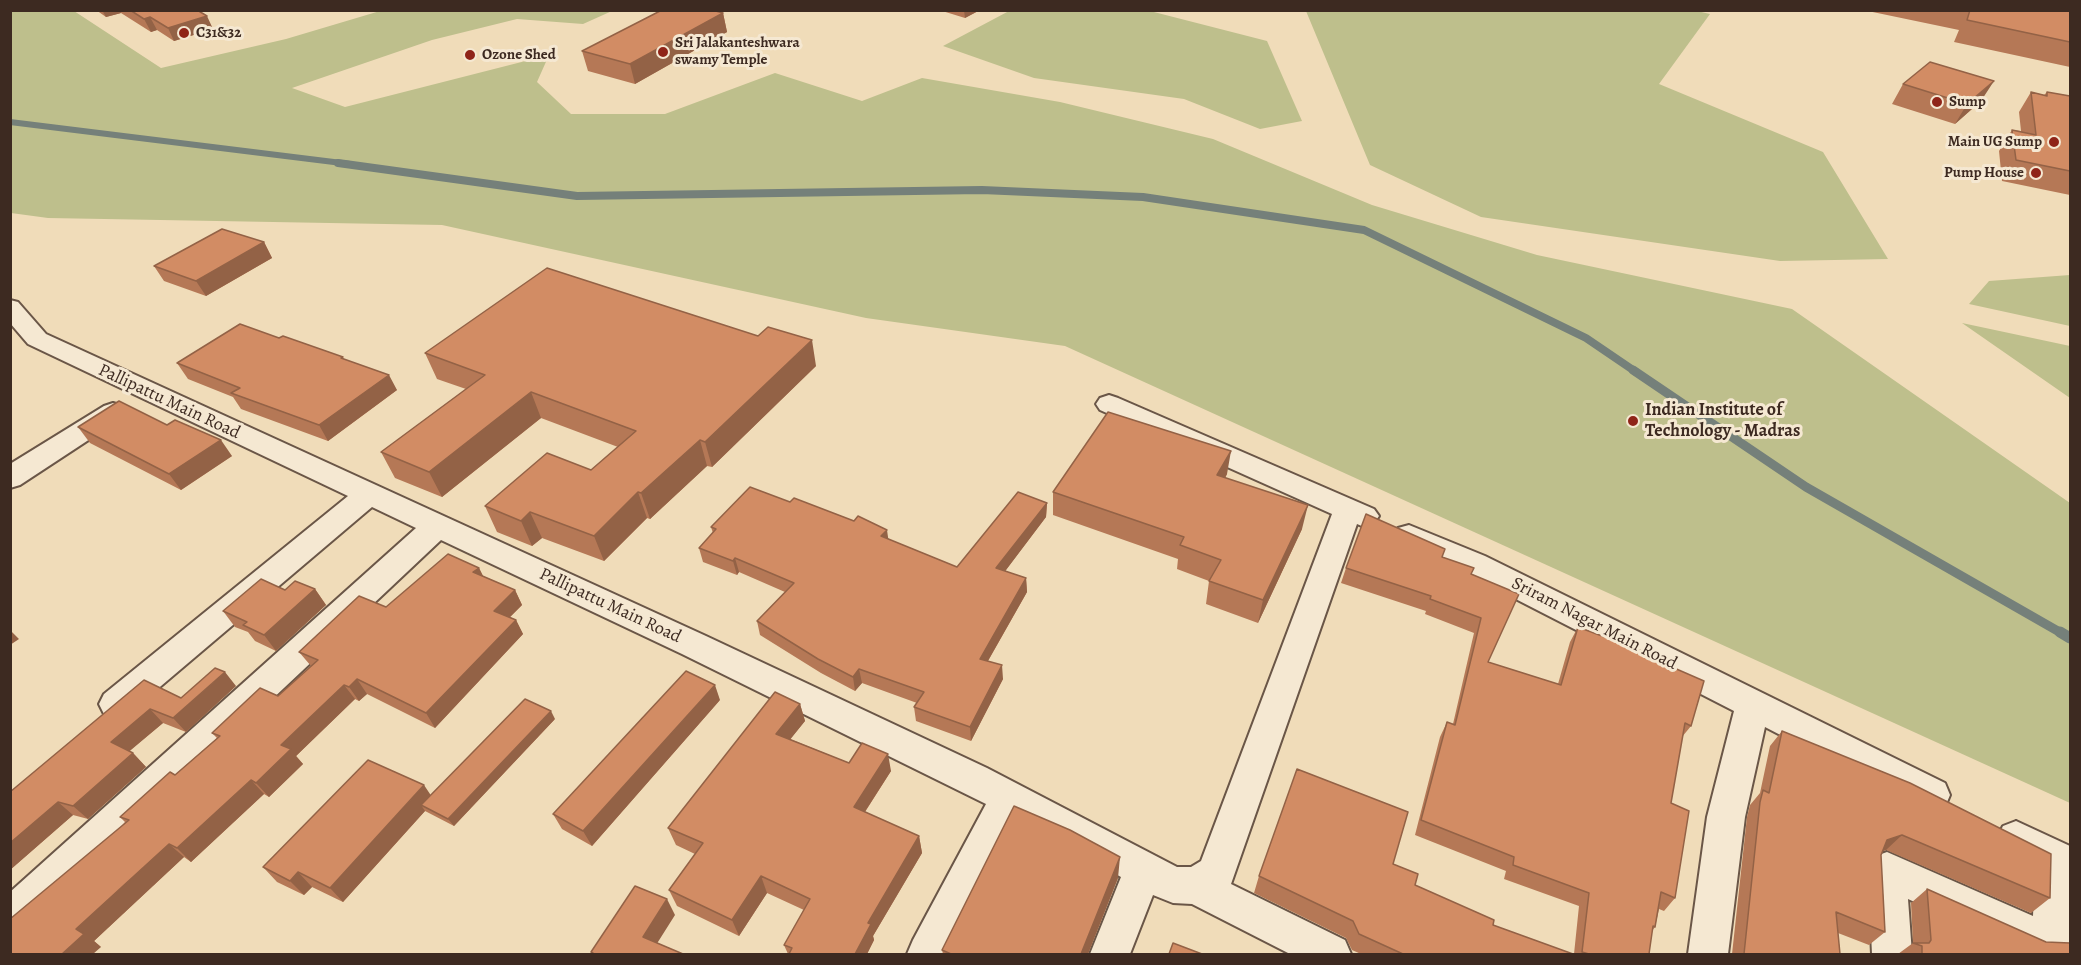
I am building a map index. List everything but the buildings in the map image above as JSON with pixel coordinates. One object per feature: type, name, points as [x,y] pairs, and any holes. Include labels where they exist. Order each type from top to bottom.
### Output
[{"type":"street","name":"Pallipattu Main Road","points":[[10,307],[37,339],[146,392],[716,655],[1009,798],[1173,885],[1205,879],[1331,954]]},
{"type":"street","points":[[10,478],[146,392]]},
{"type":"street","name":"Sriram Nagar Main Road","points":[[1109,404],[1474,564],[1961,810]]},
{"type":"street","points":[[98,719],[368,495]]},
{"type":"street","points":[[1205,879],[1348,509]]},
{"type":"street","points":[[10,920],[436,526]]},
{"type":"street","points":[[1708,954],[1726,817],[1753,705]]},
{"type":"street","points":[[927,954],[1009,798]]},
{"type":"street","points":[[1892,954],[1887,870],[2052,945],[2063,861],[1993,826]]},
{"type":"street","points":[[1110,954],[1143,870]]},
{"type":"green space","points":[[11,10],[74,11],[161,68],[286,39],[380,11],[612,11],[583,24],[517,19],[432,40],[292,88],[345,107],[549,55],[537,82],[571,114],[665,114],[775,73],[862,101],[922,78],[1060,102],[1213,139],[1372,205],[1537,255],[1792,309],[2070,503],[2070,803],[1065,346],[866,318],[442,225],[48,218],[11,213]]},
{"type":"green space","points":[[1009,11],[1150,11],[1267,41],[1302,121],[1260,129],[1184,99],[1034,78],[943,46]]},
{"type":"green space","points":[[1306,11],[1697,11],[1710,14],[1659,84],[1823,152],[1888,259],[1780,261],[1481,217],[1370,165]]},
{"type":"green space","points":[[2070,275],[2070,326],[1969,304],[1989,281]]},
{"type":"green space","points":[[1962,323],[2070,346],[2070,398]]},
{"type":"waterway","points":[[10,122],[350,164]]},
{"type":"waterway","points":[[338,163],[577,196],[982,190],[1143,197],[1364,230],[1586,338],[1636,372]]},
{"type":"waterway","points":[[1633,370],[1806,487],[2063,634]]},
{"type":"waterway","points":[[2060,632],[2070,638]]},
{"type":"place","name":"C31&32","points":[[184,33]]},
{"type":"place","name":"Sri Jalakanteshwara swamy Temple","points":[[663,52]]},
{"type":"place","name":"Ozone Shed","points":[[470,55]]},
{"type":"place","name":"Sump","points":[[1937,102]]},
{"type":"place","name":"Main UG Sump","points":[[2054,142]]},
{"type":"place","name":"Pump House","points":[[2036,173]]},
{"type":"place","name":"Indian Institute of Technology - Madras","points":[[1633,421]]}]
